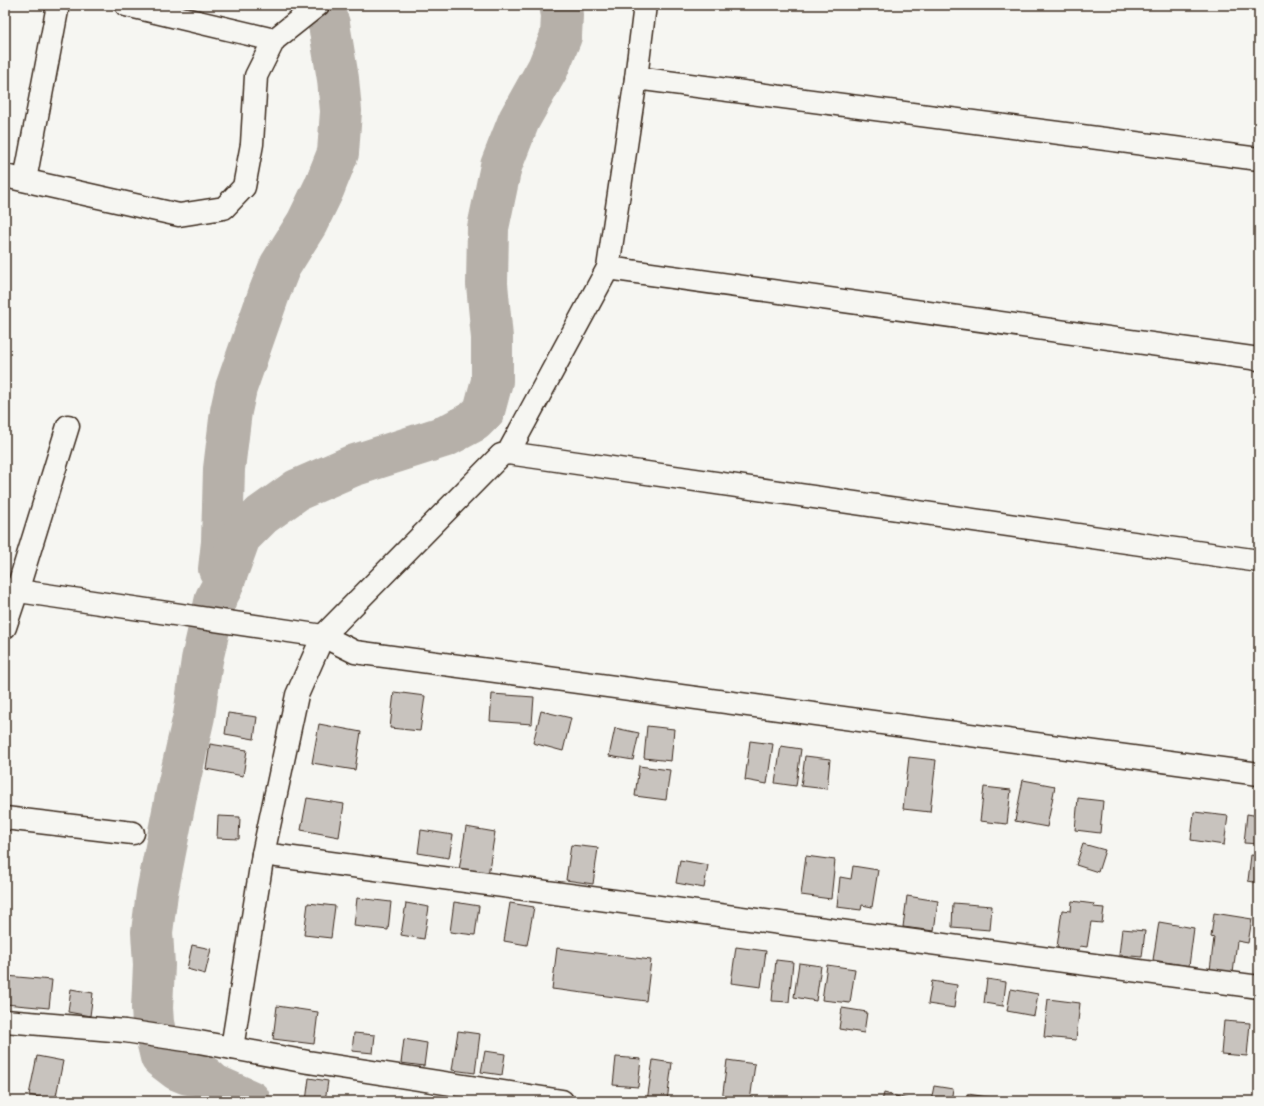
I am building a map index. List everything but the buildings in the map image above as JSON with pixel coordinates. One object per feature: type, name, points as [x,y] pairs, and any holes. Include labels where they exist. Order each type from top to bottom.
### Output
[{"type":"street","points":[[58,5],[15,178],[179,215],[224,208],[244,187],[252,144],[256,76],[274,40],[314,9]]},
{"type":"street","points":[[126,5],[274,40]]},
{"type":"street","points":[[508,453],[608,268],[636,78],[645,5]]},
{"type":"street","points":[[636,78],[1259,159]]},
{"type":"street","points":[[608,268],[1259,359]]},
{"type":"street","points":[[5,627],[11,590],[68,426]]},
{"type":"street","points":[[232,1048],[263,854],[297,696],[323,636],[502,455],[508,453],[1259,561]]},
{"type":"street","points":[[11,590],[323,636],[355,652],[1259,774]]},
{"type":"street","points":[[5,818],[133,833]]},
{"type":"street","points":[[263,854],[1259,987]]},
{"type":"street","points":[[5,1021],[125,1032],[199,1042],[308,1062],[562,1101]]},
{"type":"waterway","points":[[219,569],[222,542],[224,469],[231,411],[236,388],[280,266],[307,223],[324,188],[338,153],[341,111],[338,79],[329,24],[319,5]]},
{"type":"waterway","points":[[250,1101],[214,1085],[204,1076],[188,1074],[178,1070],[161,1057],[153,1023],[152,1008],[154,965],[152,932],[157,893],[177,791],[194,716],[202,660],[216,598],[222,587],[240,537],[262,515],[297,490],[352,466],[446,436],[474,421],[484,411],[492,381],[492,338],[487,284],[488,228],[501,166],[519,120],[548,68],[561,36],[562,15],[560,5]]}]
